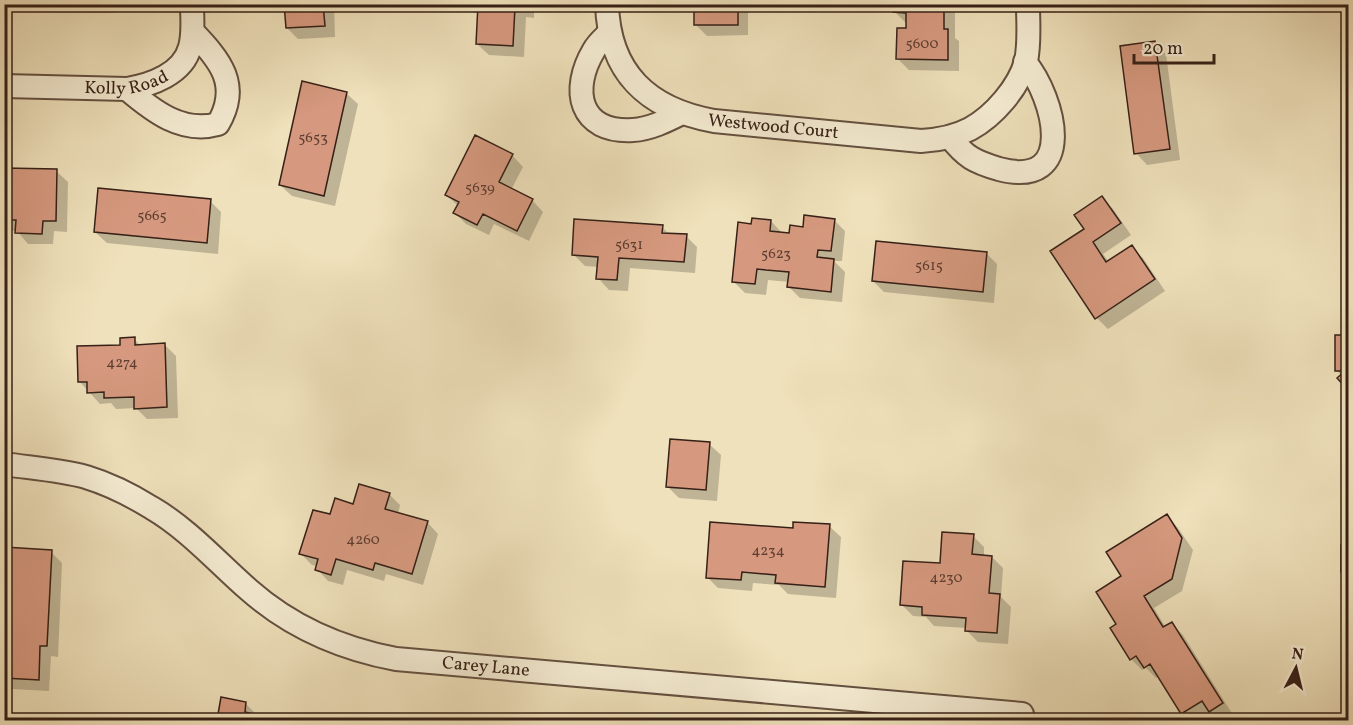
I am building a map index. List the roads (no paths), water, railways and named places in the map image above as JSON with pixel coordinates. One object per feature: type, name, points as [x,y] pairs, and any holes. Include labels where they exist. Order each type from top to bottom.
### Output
[{"type":"street","name":"Kolly Road","points":[[4,86],[127,89],[142,87],[171,73],[186,55],[192,32],[192,4]]},
{"type":"street","name":"Westwood Court","points":[[607,4],[609,33],[622,67],[635,83],[649,96],[681,114],[714,121],[921,141],[950,137],[971,129],[998,105],[1016,81],[1025,62]]},
{"type":"street","points":[[950,137],[962,154],[980,164],[1008,171],[1024,172],[1037,167],[1052,153],[1054,141],[1050,113],[1037,76],[1025,62],[1029,42],[1028,4]]},
{"type":"street","points":[[127,89],[160,114],[181,124],[205,128],[218,124],[225,111],[228,89],[223,69],[214,54],[192,32]]},
{"type":"street","points":[[609,33],[594,49],[581,84],[580,97],[585,110],[593,119],[604,126],[618,130],[635,130],[655,126],[681,114]]},
{"type":"street","name":"Carey Lane","points":[[4,464],[85,477],[119,490],[154,509],[179,528],[251,592],[277,611],[330,641],[370,654],[396,659],[1022,714]]}]
